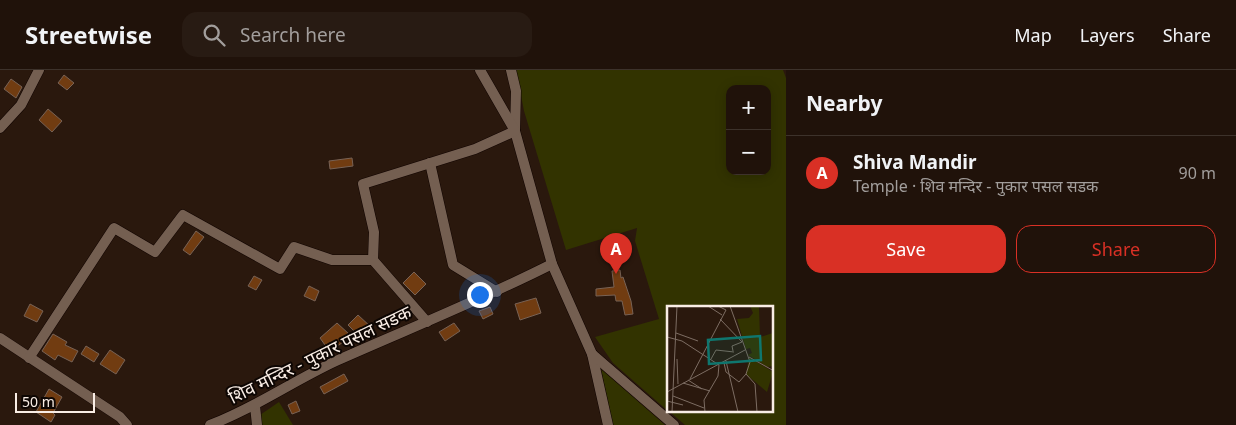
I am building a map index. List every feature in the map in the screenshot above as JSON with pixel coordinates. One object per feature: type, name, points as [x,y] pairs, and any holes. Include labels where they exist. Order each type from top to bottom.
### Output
[{"type":"street","points":[[0,128],[21,105],[39,70]]},
{"type":"street","points":[[480,70],[516,132],[552,264],[592,354],[608,425]]},
{"type":"street","points":[[511,70],[516,91],[516,132]]},
{"type":"street","points":[[427,322],[373,260],[374,232],[363,184],[430,163],[516,132]]},
{"type":"street","points":[[430,163],[453,265],[496,292]]},
{"type":"street","points":[[29,358],[114,228],[155,252],[183,215],[280,269],[294,247],[332,260],[373,260]]},
{"type":"street","name":"शिव मन्दिर - पुकार पसल सडक","points":[[213,425],[255,406],[334,362],[496,292],[552,264]]},
{"type":"street","points":[[0,338],[120,417],[126,425]]},
{"type":"street","points":[[592,354],[674,425]]},
{"type":"street","points":[[255,406],[257,425]]},
{"type":"shaded area","points":[[516,70],[783,70],[786,78],[786,425],[685,425],[670,412],[774,412],[774,306],[667,306],[667,410],[613,363],[595,337],[659,319],[635,241],[637,228],[566,250],[524,111]]},
{"type":"shaded area","points":[[601,369],[665,425],[613,425]]},
{"type":"shaded area","points":[[279,402],[293,425],[261,425],[260,415]]},
{"type":"building","points":[[64,75],[74,83],[67,90],[58,83]]},
{"type":"building","points":[[11,79],[22,87],[16,98],[4,89]]},
{"type":"building","points":[[48,109],[62,121],[52,132],[39,120]]},
{"type":"building","points":[[352,158],[353,166],[330,169],[329,161]]},
{"type":"building","points":[[196,231],[204,237],[190,255],[183,250]]},
{"type":"building","points":[[620,270],[621,278],[623,277],[631,301],[633,314],[625,315],[622,301],[616,301],[615,295],[596,296],[596,289],[614,287],[612,271]]},
{"type":"building","points":[[414,272],[426,284],[415,295],[403,283]]},
{"type":"building","points":[[254,276],[262,280],[256,290],[248,286]]},
{"type":"building","points":[[309,286],[319,291],[315,301],[304,296]]},
{"type":"building","points":[[536,298],[541,313],[520,320],[515,304]]},
{"type":"building","points":[[30,304],[43,311],[37,322],[24,316]]},
{"type":"building","points":[[490,307],[493,314],[483,319],[479,311]]},
{"type":"building","points":[[358,315],[372,328],[361,338],[348,325]]},
{"type":"building","points":[[337,323],[349,334],[343,342],[323,357],[318,351],[325,345],[320,338]]},
{"type":"building","points":[[454,323],[460,331],[445,341],[439,332]]},
{"type":"building","points":[[53,334],[67,342],[65,345],[78,351],[72,362],[58,355],[55,360],[42,351]]},
{"type":"building","points":[[86,346],[99,354],[94,362],[81,354]]},
{"type":"building","points":[[110,350],[125,360],[116,374],[100,364]]},
{"type":"building","points":[[344,374],[348,381],[324,394],[320,387]]},
{"type":"building","points":[[49,389],[62,397],[53,413],[55,415],[51,422],[36,412]]},
{"type":"building","points":[[296,401],[300,411],[292,414],[288,405]]},
{"type":"place","name":"Shiva Mandir","points":[[616,274]]}]
